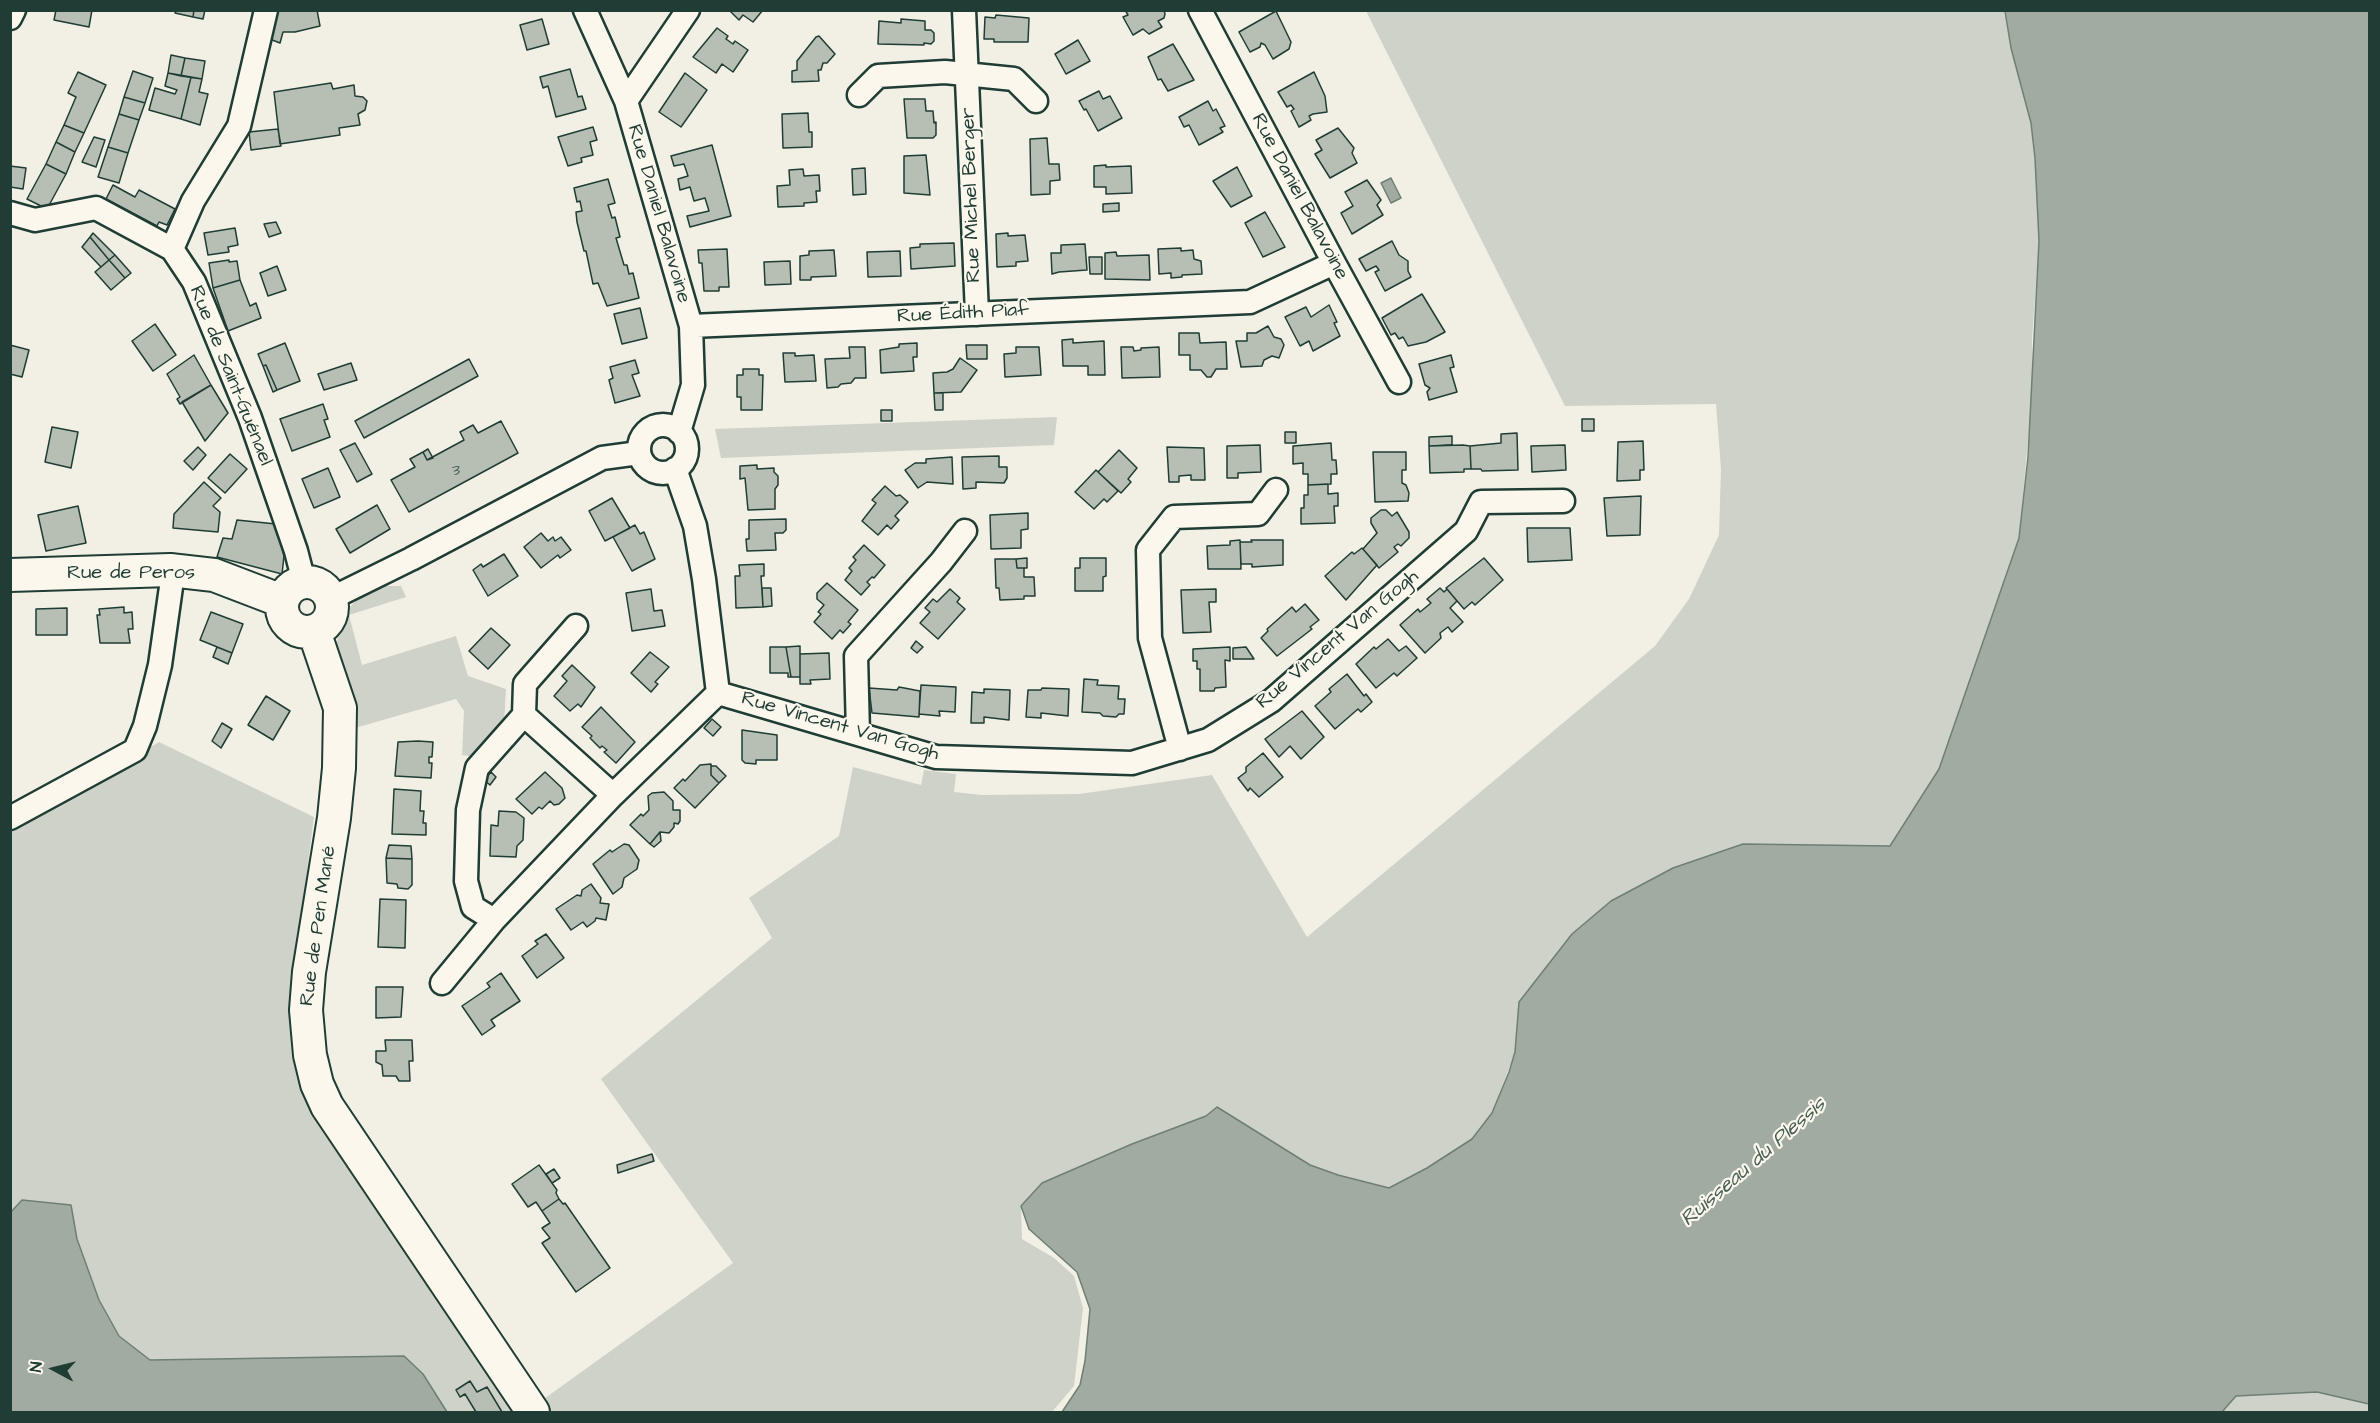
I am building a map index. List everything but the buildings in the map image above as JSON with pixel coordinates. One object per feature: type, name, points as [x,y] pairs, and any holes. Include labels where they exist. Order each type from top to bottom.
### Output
[{"type":"street","points":[[10,18],[14,10]]},
{"type":"street","points":[[10,213],[35,220],[96,208],[172,249],[193,201],[239,126],[266,10]]},
{"type":"street","name":"Rue Daniel Balavoine","points":[[585,10],[626,100],[691,327]]},
{"type":"street","name":"Rue Daniel Balavoine","points":[[626,100],[688,10]]},
{"type":"street","name":"Rue Michel Berger","points":[[964,10],[977,314]]},
{"type":"street","name":"Rue Daniel Balavoine","points":[[1200,10],[1399,382]]},
{"type":"street","points":[[859,95],[878,76],[945,72],[1014,79],[1036,101]]},
{"type":"street","name":"Rue de Saint-Guénael","points":[[172,249],[194,282],[250,418],[296,550],[293,591]]},
{"type":"street","name":"Rue Édith Piaf","points":[[691,327],[1250,302],[1334,263]]},
{"type":"street","points":[[679,432],[693,385],[691,327]]},
{"type":"street","points":[[666,425],[679,432],[686,444],[686,451],[684,458],[675,469],[657,472],[649,468],[639,453],[641,439],[651,428],[666,425]]},
{"type":"street","points":[[330,599],[411,560],[593,462],[602,458],[639,453]]},
{"type":"street","name":"Rue Vincent Van Gogh","points":[[675,469],[695,525],[718,693],[936,757],[1132,763],[1208,740],[1271,701],[1466,531],[1482,502],[1563,501]]},
{"type":"street","points":[[1180,749],[1150,638],[1148,550],[1174,517],[1258,514],[1276,490]]},
{"type":"street","points":[[858,733],[856,656],[965,531]]},
{"type":"street","points":[[10,818],[135,750],[145,726],[160,665],[171,586],[170,570]]},
{"type":"street","name":"Rue de Peros","points":[[10,575],[170,570],[214,575],[293,591]]},
{"type":"street","points":[[319,584],[326,590],[330,599],[331,613],[325,624],[314,631],[296,630],[283,615],[293,591],[319,584]]},
{"type":"street","points":[[494,920],[473,907],[466,881],[468,810],[477,768],[524,715],[525,684],[576,626]]},
{"type":"street","name":"Rue de Pen Mané","points":[[314,631],[340,708],[338,778],[309,972],[306,1010],[310,1055],[317,1084],[327,1106],[533,1413]]},
{"type":"street","points":[[442,982],[494,920],[613,795],[718,693]]},
{"type":"street","points":[[524,715],[613,795]]},
{"type":"shaded area","points":[[1366,11],[2005,11],[2011,48],[2031,123],[2035,158],[2039,241],[2032,340],[2033,387],[2019,538],[1939,769],[1890,846],[1743,844],[1519,1002],[1515,1052],[1492,1113],[1472,1139],[1427,1168],[1389,1188],[1310,1165],[1217,1107],[1206,1116],[1132,1144],[1042,1183],[1021,1206],[1022,1239],[1054,1258],[1074,1276],[1083,1308],[1074,1386],[1052,1412],[549,1412],[541,1401],[733,1263],[601,1079],[772,938],[749,898],[839,836],[853,767],[921,785],[924,770],[956,774],[954,792],[982,795],[1079,794],[1212,775],[1307,937],[1655,646],[1689,599],[1719,535],[1721,469],[1716,404],[1565,406]]},
{"type":"shaded area","points":[[1057,417],[1054,445],[721,458],[715,429]]},
{"type":"shaded area","points":[[383,586],[401,586],[406,597],[349,615],[362,665],[456,636],[468,676],[506,689],[504,723],[474,757],[462,755],[464,711],[456,699],[355,728],[336,658],[336,644],[349,608],[360,596]]},
{"type":"shaded area","points":[[159,742],[314,817],[291,992],[296,1051],[293,1054],[299,1073],[314,1109],[334,1143],[514,1412],[447,1412],[423,1374],[404,1356],[150,1360],[119,1336],[99,1300],[77,1239],[71,1205],[11,1212],[11,828]]},
{"type":"shaded area","points":[[2317,1392],[2369,1404],[2369,1412],[2222,1412],[2236,1396]]},
{"type":"water","name":"Ruisseau du Plessis","points":[[2005,11],[2369,11],[2369,1404],[2317,1392],[2236,1396],[2222,1412],[1062,1412],[1080,1385],[1085,1361],[1090,1309],[1077,1272],[1029,1229],[1021,1206],[1042,1183],[1132,1144],[1206,1116],[1217,1107],[1310,1165],[1389,1188],[1427,1168],[1472,1139],[1492,1113],[1509,1072],[1515,1052],[1519,1002],[1572,934],[1611,901],[1673,868],[1743,844],[1890,846],[1939,769],[2019,538],[2028,457],[2039,241],[2031,123],[2011,48]]},
{"type":"water","points":[[1391,178],[1401,198],[1391,203],[1381,183]]},
{"type":"water","points":[[22,1200],[71,1205],[77,1239],[99,1300],[119,1336],[150,1360],[404,1356],[423,1374],[447,1412],[11,1412],[11,1212]]}]
